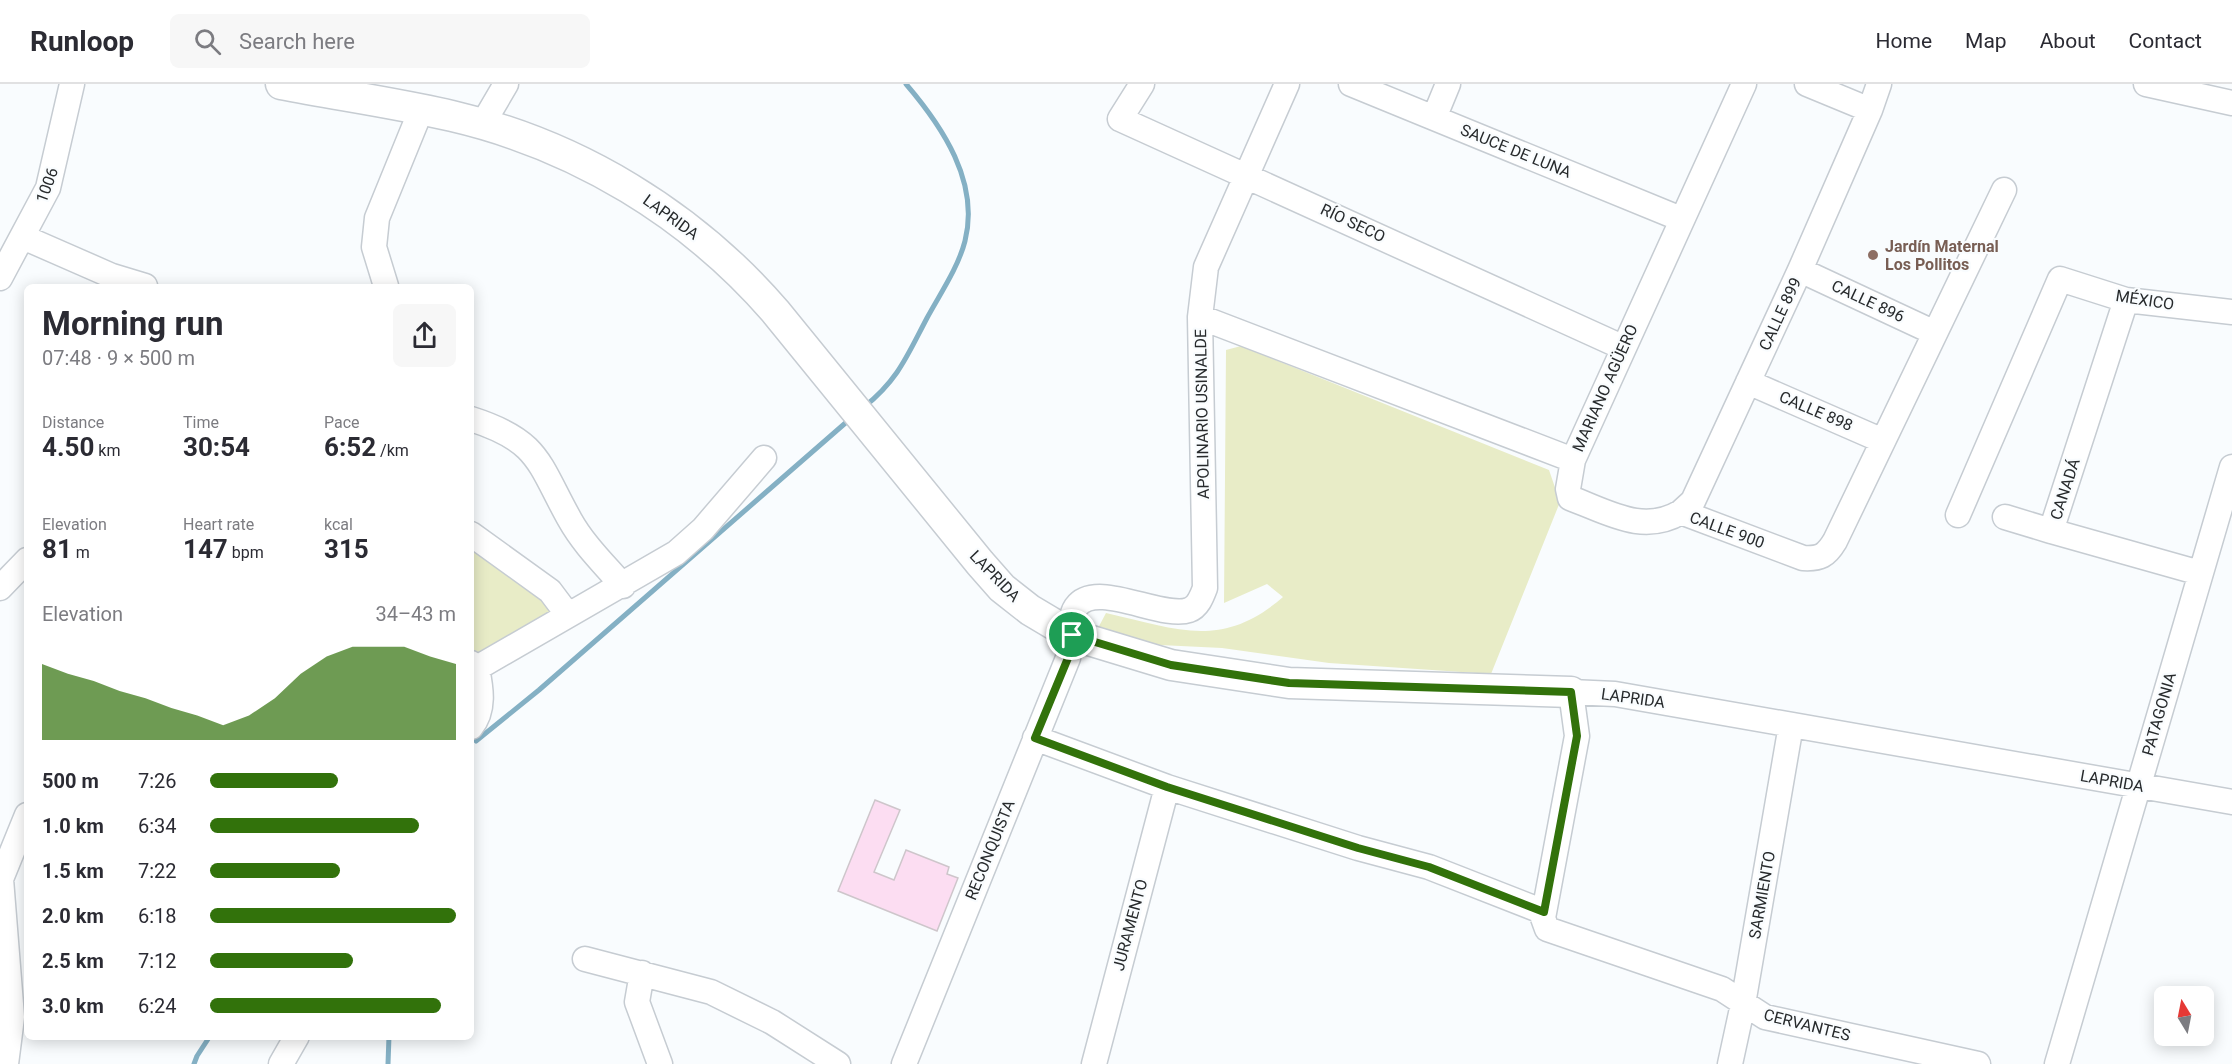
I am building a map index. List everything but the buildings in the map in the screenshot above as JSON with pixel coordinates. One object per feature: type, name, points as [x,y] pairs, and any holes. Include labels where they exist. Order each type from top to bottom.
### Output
[{"type":"main road","name":"LAPRIDA","points":[[281,84],[421,110],[482,125],[536,142],[592,167],[632,190],[694,233],[756,289],[1002,588],[1051,625],[1072,635],[1171,665],[1289,683],[1571,692]]},
{"type":"street","name":"1006","points":[[0,278],[48,188],[55,167],[72,84]]},
{"type":"street","points":[[482,125],[506,84]]},
{"type":"street","name":"RÍO SECO","points":[[1142,84],[1120,119],[1622,347]]},
{"type":"street","name":"APOLINARIO USINALDE","points":[[1072,635],[1073,614],[1077,605],[1089,599],[1111,598],[1172,612],[1190,610],[1200,600],[1205,588],[1200,317],[1206,267],[1287,84]]},
{"type":"street","name":"SAUCE DE LUNA","points":[[1351,84],[1682,219]]},
{"type":"street","points":[[1434,118],[1449,84]]},
{"type":"street","name":"MARIANO AGÜERO","points":[[1200,317],[1573,460],[1622,347],[1744,84]]},
{"type":"street","points":[[1807,84],[1870,110]]},
{"type":"street","name":"CALLE 899","points":[[1681,512],[1693,501],[1800,270],[1870,110],[1879,84]]},
{"type":"street","points":[[2146,84],[2232,103]]},
{"type":"street","points":[[385,284],[374,247],[377,218],[421,110]]},
{"type":"street","points":[[1883,441],[2004,190]]},
{"type":"street","points":[[23,237],[112,276],[138,284]]},
{"type":"street","name":"CALLE 896","points":[[1800,270],[1935,333]]},
{"type":"street","name":"MÉXICO","points":[[1958,515],[2060,279],[2126,300],[2232,312]]},
{"type":"street","name":"CANADÁ","points":[[2126,300],[2051,531],[2200,573]]},
{"type":"street","name":"CALLE 898","points":[[1748,382],[1883,441]]},
{"type":"street","points":[[474,420],[508,432],[531,450],[545,469],[582,539],[623,586]]},
{"type":"street","name":"CALLE 900","points":[[1573,460],[1568,489],[1570,498],[1650,524],[1667,521],[1681,512],[1803,558],[1819,559],[1829,551],[1835,541],[1883,441]]},
{"type":"street","points":[[474,722],[480,712],[481,691],[474,665],[623,586],[676,553],[703,529],[764,458]]},
{"type":"street","name":"PATAGONIA","points":[[2057,1064],[2232,467]]},
{"type":"street","points":[[2005,517],[2051,531]]},
{"type":"street","points":[[474,536],[550,591],[568,615]]},
{"type":"street","points":[[0,588],[24,563]]},
{"type":"street","name":"RECONQUISTA","points":[[904,1064],[1068,658],[1072,635]]},
{"type":"street","points":[[1544,918],[1577,736],[1571,692]]},
{"type":"street","name":"LAPRIDA","points":[[1571,692],[1615,694],[2232,802]]},
{"type":"street","name":"SARMIENTO","points":[[1730,1064],[1743,1004],[1791,725]]},
{"type":"street","name":"CERVANTES","points":[[1035,738],[1167,787],[1358,848],[1429,867],[1544,918],[1553,931],[1722,989],[1765,1017],[1978,1064]]},
{"type":"street","name":"JURAMENTO","points":[[1094,1064],[1167,787]]},
{"type":"street","points":[[6,1064],[11,1007],[1,892],[8,833],[24,818]]},
{"type":"street","points":[[585,959],[711,993],[737,1004],[838,1064]]},
{"type":"street","points":[[642,973],[637,1002],[660,1064]]},
{"type":"street","points":[[281,1064],[295,1040]]},
{"type":"green space","points":[[1241,346],[1549,470],[1560,502],[1491,674],[1329,663],[1222,648],[1160,645],[1097,630],[1106,613],[1177,629],[1219,630],[1240,624],[1261,614],[1283,597],[1267,584],[1224,603],[1226,350]]},
{"type":"green space","points":[[474,547],[557,610],[490,656],[474,653]]},
{"type":"waterway","points":[[864,407],[894,377],[907,356],[958,261],[965,241],[968,219],[967,197],[955,156],[933,118],[906,84]]},
{"type":"waterway","points":[[476,741],[539,690],[850,419]]},
{"type":"waterway","points":[[194,1064],[207,1040]]},
{"type":"waterway","points":[[388,1064],[389,1040]]},
{"type":"place","name":"Jardín Maternal Los Pollitos","points":[[1873,255]]},
{"type":"route","points":[[1072,635],[1171,665],[1220,675],[1289,683],[1354,687],[1571,692],[1578,726],[1577,736],[1544,912],[1429,867],[1358,848],[1167,787],[1035,738],[1068,658],[1072,635]]}]
